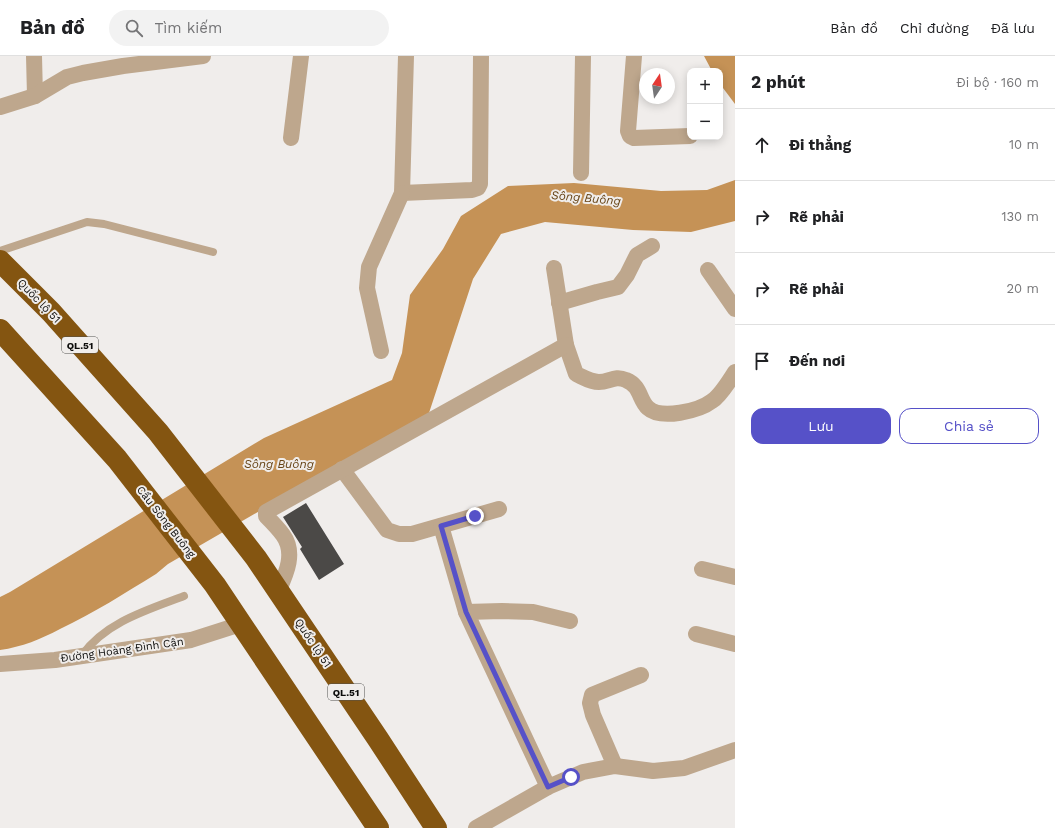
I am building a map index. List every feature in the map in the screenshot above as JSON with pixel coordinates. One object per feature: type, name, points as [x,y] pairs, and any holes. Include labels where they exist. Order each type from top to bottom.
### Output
[{"type":"highway","name":"Quốc lộ 51","points":[[0,260],[50,312],[158,432],[256,558],[436,828]]},
{"type":"highway","name":"Cầu Sông Buông","points":[[0,330],[118,459],[215,584],[241,624]]},
{"type":"highway","points":[[241,624],[378,828]]},
{"type":"street","points":[[34,56],[35,96]]},
{"type":"street","points":[[0,107],[35,96],[67,77],[123,61],[203,56]]},
{"type":"street","points":[[291,138],[301,56]]},
{"type":"street","points":[[381,351],[367,288],[367,281],[370,267],[402,192],[406,56]]},
{"type":"street","points":[[402,192],[472,190],[478,188],[480,184],[481,56]]},
{"type":"street","points":[[581,173],[583,56]]},
{"type":"street","points":[[634,56],[628,131],[630,136],[634,138],[687,136]]},
{"type":"street","points":[[559,303],[618,287],[627,275],[637,255],[652,246]]},
{"type":"street","points":[[554,268],[566,345],[576,374],[589,381],[600,382],[610,378],[627,380],[638,388],[646,407],[653,412],[662,413],[698,409],[713,401],[735,372]]},
{"type":"street","points":[[708,270],[735,309]]},
{"type":"street","points":[[278,592],[288,570],[290,557],[288,544],[284,536],[266,516],[266,512],[566,345]]},
{"type":"street","points":[[342,469],[387,530],[399,534],[412,534],[499,509]]},
{"type":"street","points":[[441,526],[466,612],[548,787]]},
{"type":"street","points":[[702,569],[735,577]]},
{"type":"street","points":[[466,612],[532,612],[570,621]]},
{"type":"street","name":"Đường Hoàng Đình Cận","points":[[0,664],[55,660],[191,640],[241,624]]},
{"type":"street","points":[[696,634],[735,644]]},
{"type":"street","points":[[615,766],[593,715],[590,703],[592,695],[641,675]]},
{"type":"street","points":[[476,828],[548,787],[583,772],[615,766],[653,771],[684,768],[735,750]]},
{"type":"lane","points":[[0,251],[88,222],[104,224],[213,252]]},
{"type":"lane","points":[[81,656],[90,644],[128,618],[184,596]]},
{"type":"water","points":[[704,56],[735,56],[735,104],[723,88],[723,68],[710,68]]},
{"type":"water","name":"Sông Buông","points":[[735,180],[735,221],[691,232],[633,230],[545,222],[501,234],[473,279],[428,416],[168,564],[156,574],[109,603],[53,633],[24,645],[0,650],[0,597],[264,438],[392,380],[402,353],[410,295],[443,249],[461,216],[508,186],[574,183],[661,191],[707,190]]},
{"type":"building","points":[[306,503],[344,564],[319,580],[300,549],[302,547],[283,517]]},
{"type":"route","points":[[475,516],[441,526],[466,612],[548,787],[571,777]]}]
